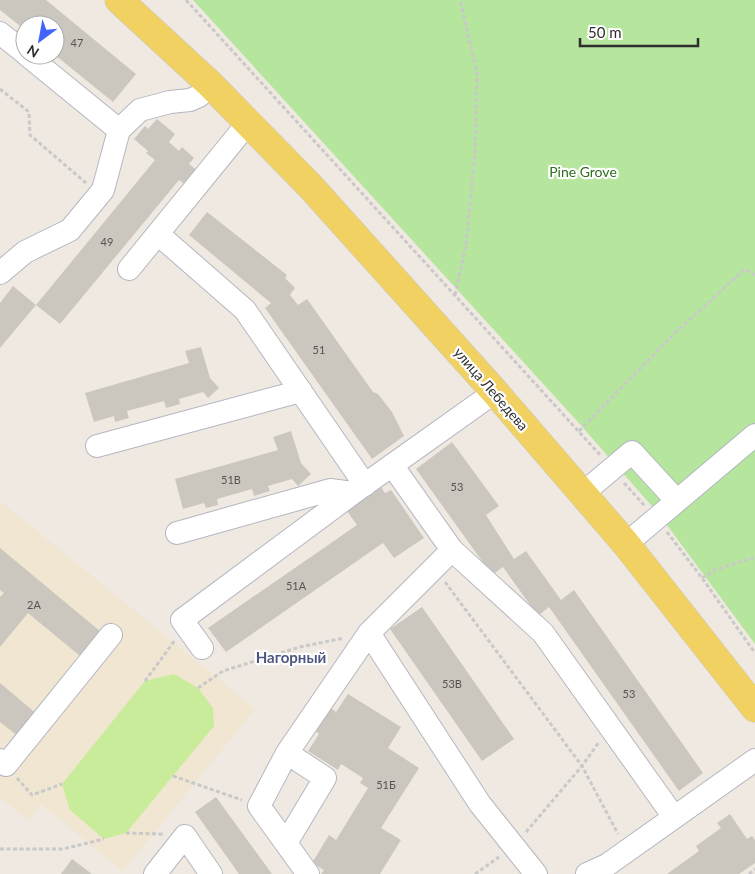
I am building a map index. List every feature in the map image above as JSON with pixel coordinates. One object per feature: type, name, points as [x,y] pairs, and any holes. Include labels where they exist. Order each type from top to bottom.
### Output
[{"type":"main road","name":"улица Лебедева","points":[[119,0],[212,85],[311,187],[495,392],[626,544],[755,708]]},
{"type":"street","points":[[0,33],[15,45]]},
{"type":"street","points":[[39,65],[119,130]]},
{"type":"street","points":[[0,273],[25,252],[70,230],[103,190],[119,130],[140,110],[170,102],[190,100],[199,96],[212,85]]},
{"type":"street","points":[[129,269],[248,123]]},
{"type":"street","points":[[158,234],[245,310],[301,391],[359,489]]},
{"type":"street","points":[[97,446],[301,391]]},
{"type":"street","points":[[202,648],[182,620],[359,489],[495,392]]},
{"type":"street","points":[[626,544],[755,434]]},
{"type":"street","points":[[582,494],[632,452],[677,501]]},
{"type":"street","points":[[392,466],[452,550],[543,633],[674,817]]},
{"type":"street","points":[[177,532],[330,490],[359,489]]},
{"type":"street","points":[[308,874],[259,806],[287,753],[369,633],[452,550]]},
{"type":"street","points":[[369,633],[480,804],[536,874]]},
{"type":"street","points":[[3,762],[111,635]]},
{"type":"street","points":[[286,843],[325,778],[287,753]]},
{"type":"street","points":[[602,871],[626,851],[755,760]]},
{"type":"street","points":[[155,874],[185,836],[211,874]]},
{"type":"path","points":[[186,0],[579,431],[656,519],[702,578],[755,653]]},
{"type":"path","points":[[455,296],[466,245],[473,171],[477,73],[460,0]]},
{"type":"path","points":[[0,89],[29,112],[30,135],[79,177]]},
{"type":"path","points":[[579,431],[676,332],[745,269],[755,275]]},
{"type":"path","points":[[702,578],[715,570],[755,557]]},
{"type":"path","points":[[435,567],[582,766],[626,851]]},
{"type":"path","points":[[145,681],[185,625]]},
{"type":"path","points":[[198,688],[223,671],[300,647],[369,633]]},
{"type":"path","points":[[476,874],[514,846],[582,766],[610,727]]},
{"type":"path","points":[[3,762],[32,795],[62,784]]},
{"type":"path","points":[[173,776],[259,806]]},
{"type":"path","points":[[126,833],[185,836]]},
{"type":"path","points":[[0,849],[64,849],[104,839]]},
{"type":"path","points":[[748,874],[755,869]]},
{"type":"shaded area","points":[[0,501],[255,709],[123,871],[41,804],[28,820],[0,797]]},
{"type":"green space","name":"Pine Grove","points":[[193,0],[755,0],[755,644],[658,513],[577,421]]},
{"type":"green space","points":[[174,674],[198,688],[213,708],[214,726],[126,833],[104,839],[70,810],[62,784],[145,681]]},
{"type":"building","points":[[0,0],[46,0],[64,15],[15,15],[15,22],[0,10]]},
{"type":"building","points":[[65,16],[136,74],[113,102],[65,63]]},
{"type":"building","points":[[157,119],[175,134],[169,142],[179,151],[182,147],[194,158],[189,164],[199,172],[187,186],[179,180],[60,324],[36,305],[155,160],[134,139],[145,126],[148,129]]},
{"type":"building","points":[[207,212],[287,275],[285,278],[295,288],[290,295],[298,305],[307,299],[373,392],[378,394],[392,412],[404,436],[372,459],[265,308],[271,303],[189,235]]},
{"type":"building","points":[[13,286],[36,305],[0,348],[0,303]]},
{"type":"building","points":[[201,347],[210,378],[219,388],[208,398],[203,392],[179,399],[180,404],[166,408],[164,401],[127,411],[129,418],[115,422],[114,416],[94,422],[85,393],[189,363],[185,351]]},
{"type":"building","points":[[291,431],[301,463],[311,474],[298,486],[292,479],[268,486],[270,491],[254,496],[252,489],[217,499],[218,505],[206,508],[204,503],[183,509],[175,479],[278,450],[273,437]]},
{"type":"building","points":[[452,442],[499,506],[486,515],[514,559],[526,551],[561,600],[574,590],[703,773],[679,791],[549,607],[538,616],[503,567],[492,575],[416,469]]},
{"type":"building","points":[[381,487],[385,493],[391,490],[424,538],[394,558],[383,543],[226,652],[208,628],[357,525],[347,511]]},
{"type":"building","points":[[0,548],[101,632],[80,656],[28,613],[0,647],[0,597],[4,593],[0,590]]},
{"type":"building","points":[[422,607],[514,739],[482,761],[390,629]]},
{"type":"building","points":[[0,683],[38,715],[19,737],[0,722]]},
{"type":"building","points":[[348,694],[401,727],[388,748],[419,768],[381,828],[401,840],[380,874],[321,874],[324,870],[312,863],[329,835],[336,840],[368,788],[360,783],[363,778],[341,764],[338,770],[308,751],[319,734],[316,732],[331,708],[336,712]]},
{"type":"building","points":[[216,797],[272,874],[239,874],[195,812]]},
{"type":"building","points":[[730,814],[747,839],[752,836],[755,840],[755,863],[739,874],[667,874],[699,851],[696,846],[721,828],[717,823]]},
{"type":"building","points":[[72,859],[92,874],[61,874]]},
{"type":"district","name":"Нагорный","points":[[291,658]]}]
